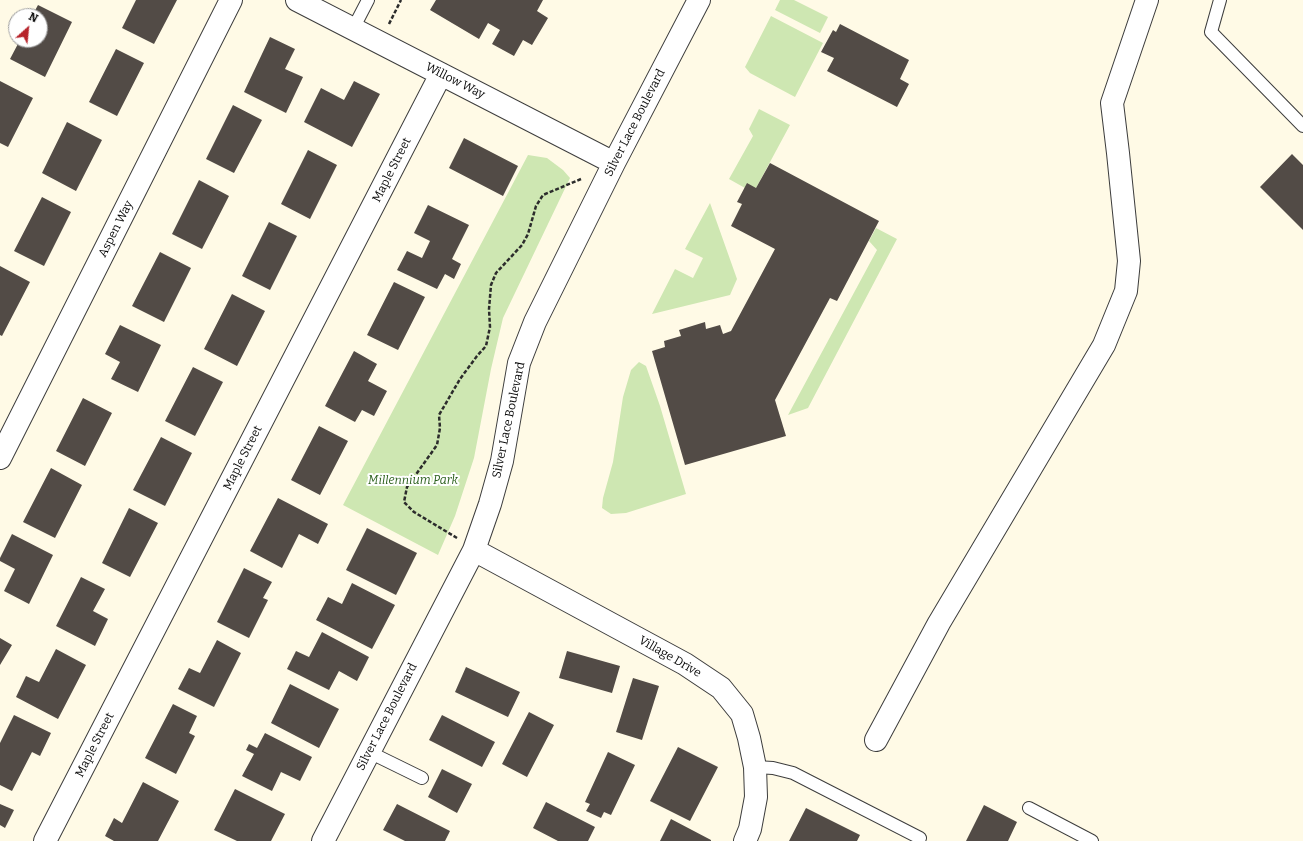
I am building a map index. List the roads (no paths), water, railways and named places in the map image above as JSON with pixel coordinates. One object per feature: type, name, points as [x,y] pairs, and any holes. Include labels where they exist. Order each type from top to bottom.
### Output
[{"type":"street","name":"Aspen Way","points":[[0,458],[231,0]]},
{"type":"street","name":"Willow Way","points":[[297,0],[614,163]]},
{"type":"street","name":"Silver Lace Boulevard","points":[[323,841],[474,550],[490,504],[502,461],[520,364],[535,322],[614,163],[699,0]]},
{"type":"street","points":[[876,740],[939,624],[1104,345],[1126,291],[1129,261],[1112,102],[1147,0]]},
{"type":"street","name":"Maple Street","points":[[45,841],[442,74]]},
{"type":"street","name":"Village Drive","points":[[474,550],[685,664],[721,688],[742,714],[750,738],[756,767],[756,797],[750,829],[745,841]]},
{"type":"lane","points":[[353,29],[368,0]]},
{"type":"lane","points":[[1220,0],[1210,32],[1303,126]]},
{"type":"lane","points":[[369,752],[422,778]]},
{"type":"lane","points":[[756,767],[773,768],[793,773],[920,838]]},
{"type":"lane","points":[[1029,808],[1092,841]]},
{"type":"park label","name":"Millennium Park","points":[[413,481]]}]
